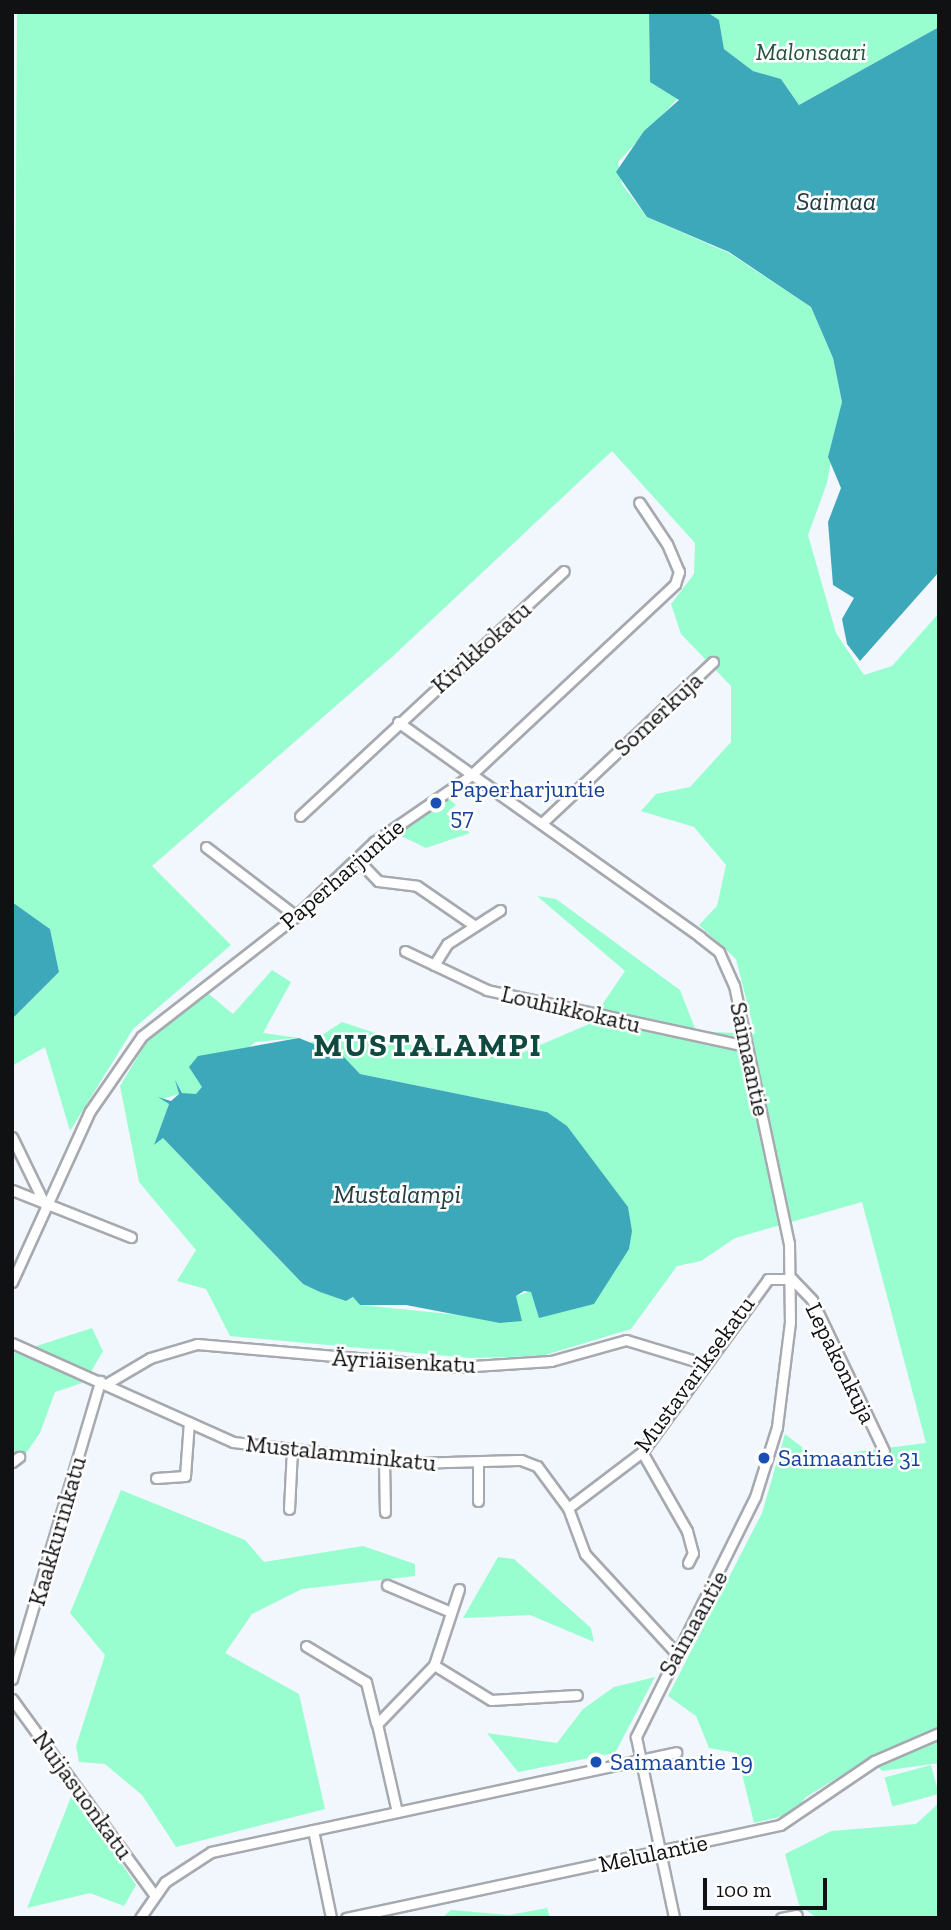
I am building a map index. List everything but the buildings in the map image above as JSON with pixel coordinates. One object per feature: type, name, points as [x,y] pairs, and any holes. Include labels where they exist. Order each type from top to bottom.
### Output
[{"type":"street","name":"Paperharjuntie","points":[[12,1282],[90,1111],[142,1036],[296,916],[356,858],[470,776],[675,584],[680,572],[667,544],[639,502]]},
{"type":"street","name":"Kivikkokatu","points":[[300,816],[398,722],[564,571]]},
{"type":"street","name":"Somerkuja","points":[[542,823],[713,662]]},
{"type":"street","points":[[398,722],[470,776],[542,823]]},
{"type":"street","name":"Saimaantie","points":[[542,823],[700,937],[727,965],[781,1196],[792,1279],[782,1395],[769,1453],[740,1533],[639,1724],[636,1759],[674,1918]]},
{"type":"street","points":[[206,847],[296,916]]},
{"type":"street","points":[[356,858],[379,881],[417,886],[475,926]]},
{"type":"street","points":[[434,965],[447,944],[500,910]]},
{"type":"street","name":"Louhikkokatu","points":[[405,951],[497,993],[744,1046]]},
{"type":"street","points":[[12,1137],[45,1205]]},
{"type":"street","points":[[12,1190],[131,1237]]},
{"type":"street","name":"Mustavariksekatu","points":[[568,1508],[642,1451],[759,1285],[792,1279]]},
{"type":"street","name":"Lepakonkuja","points":[[792,1279],[812,1300],[884,1451]]},
{"type":"street","name":"Äyriäisenkatu","points":[[103,1382],[150,1358],[197,1344],[458,1367],[551,1361],[625,1340],[705,1364]]},
{"type":"street","name":"Mustalamminkatu","points":[[12,1343],[233,1442],[384,1461],[537,1466],[568,1508],[585,1554],[677,1654]]},
{"type":"street","name":"Kaakkurinkatu","points":[[12,1679],[103,1382]]},
{"type":"street","points":[[156,1478],[186,1476],[189,1422]]},
{"type":"street","points":[[289,1509],[292,1449]]},
{"type":"street","points":[[642,1451],[687,1531],[693,1553],[688,1563]]},
{"type":"street","points":[[384,1461],[385,1512]]},
{"type":"street","points":[[478,1462],[478,1501]]},
{"type":"street","points":[[387,1585],[451,1612]]},
{"type":"street","points":[[377,1724],[434,1665],[459,1589]]},
{"type":"street","points":[[306,1646],[366,1682],[397,1812]]},
{"type":"street","points":[[434,1665],[491,1700],[577,1695]]},
{"type":"street","name":"Nuijasuonkatu","points":[[12,1699],[153,1893]]},
{"type":"street","name":"Melulantie","points":[[346,1918],[780,1825],[874,1761],[939,1733]]},
{"type":"street","points":[[140,1918],[153,1893],[211,1852],[676,1752]]},
{"type":"street","points":[[313,1830],[331,1918]]},
{"type":"street","points":[[781,1918],[797,1915]]},
{"type":"green space","points":[[17,12],[649,12],[650,82],[680,96],[618,162],[622,184],[647,217],[729,253],[811,307],[833,358],[842,402],[827,483],[808,535],[836,633],[864,675],[892,666],[939,613],[939,1763],[882,1771],[870,1758],[806,1797],[792,1814],[754,1823],[737,1753],[709,1748],[696,1716],[668,1696],[762,1513],[785,1434],[815,1457],[926,1443],[862,1202],[735,1238],[701,1261],[677,1266],[631,1329],[542,1356],[470,1358],[230,1336],[206,1289],[177,1281],[196,1250],[139,1182],[120,1086],[147,1041],[204,990],[233,1014],[272,970],[291,982],[263,1033],[299,1038],[255,1042],[196,1095],[182,1093],[177,1084],[179,1094],[162,1099],[169,1104],[154,1145],[163,1138],[303,1284],[346,1301],[354,1297],[360,1305],[521,1321],[516,1296],[531,1291],[547,1112],[360,1074],[343,1056],[310,1043],[342,1022],[415,1046],[510,1058],[589,1024],[625,971],[537,896],[556,899],[680,990],[696,1031],[755,1034],[736,959],[699,925],[717,906],[726,865],[694,827],[641,811],[656,794],[690,787],[731,742],[731,686],[681,634],[671,604],[694,574],[695,543],[612,451],[392,657],[152,866],[231,945],[133,1029],[70,1131],[45,1047],[12,1066],[12,1019],[59,972],[50,929],[12,902]]},
{"type":"green space","name":"Malonsaari","points":[[707,12],[939,12],[939,27],[799,105],[781,79],[753,71],[724,49],[719,20]]},
{"type":"green space","points":[[447,797],[456,805],[446,814],[470,833],[426,848],[395,833]]},
{"type":"green space","points":[[92,1328],[103,1351],[85,1382],[55,1392],[40,1433],[12,1473],[12,1354]]},
{"type":"green space","points":[[121,1490],[245,1540],[264,1562],[363,1546],[415,1564],[415,1576],[302,1589],[252,1614],[225,1653],[299,1694],[325,1809],[176,1847],[142,1795],[105,1764],[79,1762],[76,1746],[105,1655],[70,1613]]},
{"type":"green space","points":[[498,1557],[514,1559],[591,1628],[594,1642],[530,1615],[463,1618]]},
{"type":"green space","points":[[655,1677],[615,1753],[518,1772],[487,1733],[557,1743],[583,1709],[614,1687]]},
{"type":"green space","points":[[931,1765],[939,1794],[892,1806],[885,1777]]},
{"type":"green space","points":[[73,1792],[136,1885],[124,1906],[90,1893],[27,1908]]},
{"type":"green space","points":[[939,1803],[939,1918],[817,1918],[799,1905],[785,1854],[831,1831],[916,1824]]},
{"type":"green space","points":[[547,1908],[550,1918],[442,1918],[451,1910],[509,1915]]},
{"type":"water","name":"Saimaa","points":[[649,12],[707,12],[719,20],[724,49],[753,71],[781,79],[799,105],[939,27],[939,572],[860,661],[847,644],[842,619],[854,598],[833,585],[828,522],[841,488],[828,457],[842,402],[833,358],[811,307],[729,252],[647,217],[616,172],[644,131],[679,100],[650,82]]},
{"type":"water","points":[[12,902],[50,929],[59,972],[12,1019]]},
{"type":"water","name":"Mustalampi","points":[[299,1038],[343,1056],[360,1074],[547,1112],[567,1126],[628,1207],[632,1231],[629,1249],[594,1304],[539,1318],[531,1292],[524,1291],[516,1296],[522,1321],[500,1323],[406,1305],[360,1305],[353,1297],[346,1301],[320,1292],[303,1284],[163,1138],[154,1145],[169,1104],[158,1097],[171,1101],[179,1094],[175,1080],[182,1093],[196,1094],[202,1087],[189,1067],[198,1056]]},
{"type":"place","name":"Paperharjuntie 57","points":[[436,803]]},
{"type":"place","name":"Saimaantie 31","points":[[764,1458]]},
{"type":"place","name":"Saimaantie 19","points":[[596,1762]]},
{"type":"district","name":"MUSTALAMPI","points":[[428,1045]]}]
